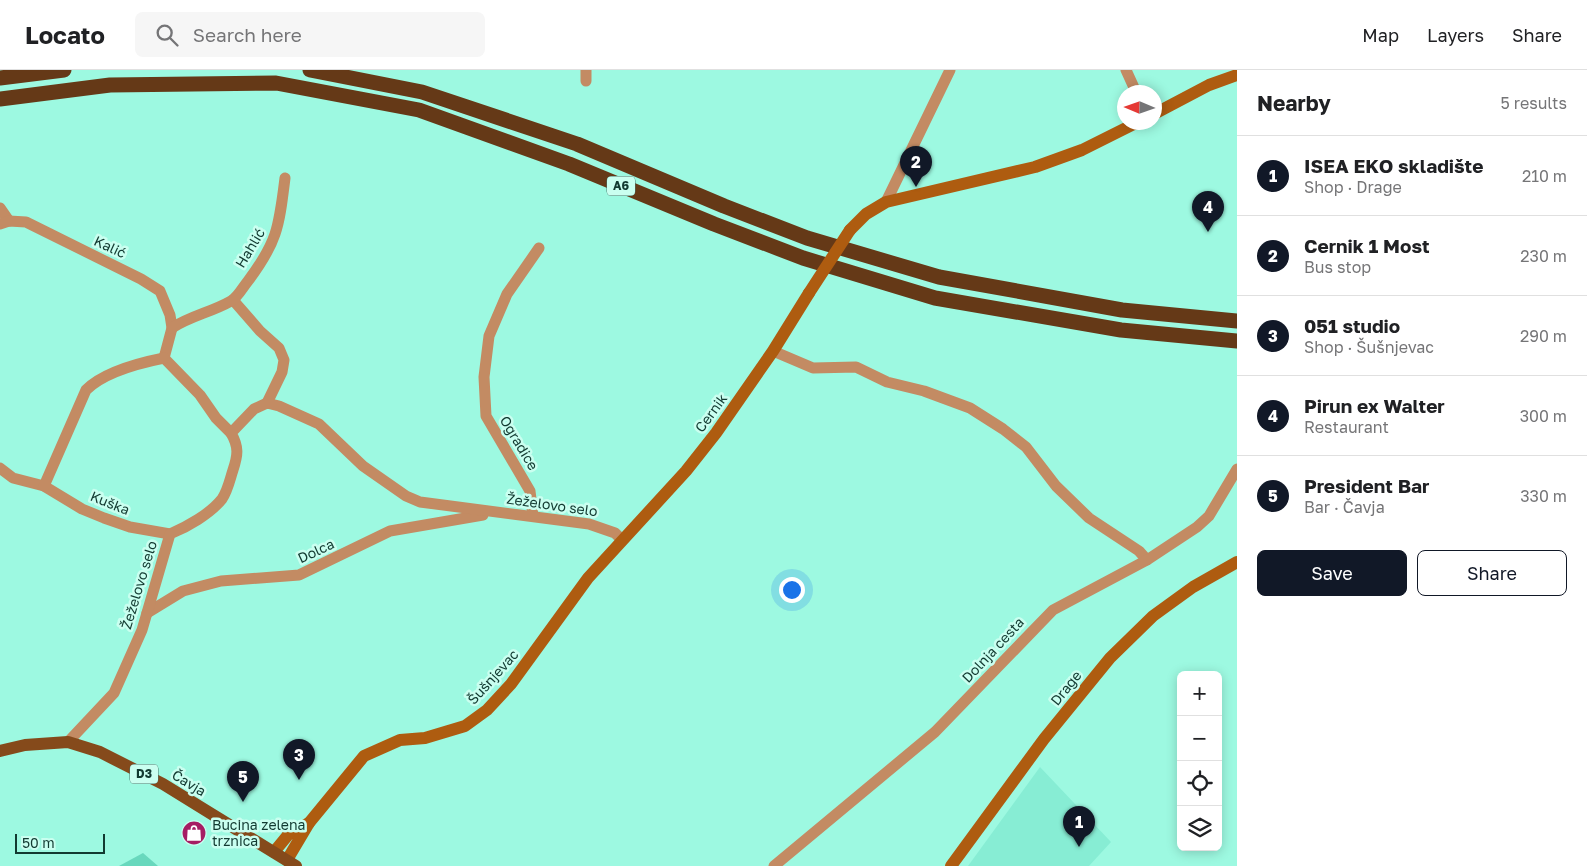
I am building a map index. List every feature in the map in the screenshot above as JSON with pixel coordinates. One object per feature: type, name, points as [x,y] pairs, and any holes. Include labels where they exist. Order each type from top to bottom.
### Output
[{"type":"highway","points":[[0,78],[64,70]]},
{"type":"highway","name":"A6","points":[[310,70],[422,92],[576,144],[724,206],[807,238],[939,277],[1122,310],[1237,321]]},
{"type":"highway","name":"A6","points":[[0,99],[110,85],[276,83],[419,110],[569,164],[714,224],[803,258],[935,298],[1121,330],[1237,341]]},
{"type":"main road","name":"Čavja","points":[[0,751],[25,745],[68,742],[100,752],[163,784],[292,863]]},
{"type":"street","points":[[886,202],[950,70]]},
{"type":"street","points":[[1126,70],[1133,85]]},
{"type":"street","points":[[1162,110],[1209,84],[1237,75]]},
{"type":"street","name":"Cernik","points":[[622,540],[686,471],[716,433],[773,351],[850,230],[862,217],[886,202],[1036,167],[1082,150],[1122,130]]},
{"type":"street","name":"Hahlić","points":[[233,300],[273,244],[279,226],[285,178]]},
{"type":"street","points":[[0,208],[4,222]]},
{"type":"street","name":"Kalić","points":[[4,222],[26,222],[141,278],[160,291],[170,315],[172,328]]},
{"type":"street","name":"Ogradice","points":[[533,516],[530,491],[486,416],[484,377],[489,336],[503,302],[539,248]]},
{"type":"street","points":[[233,300],[260,331],[279,348],[284,360],[282,372],[267,403],[254,410],[231,433],[216,418],[200,395],[164,358],[172,328],[186,319],[233,300]]},
{"type":"street","points":[[773,351],[813,368],[856,367],[887,382],[924,391],[970,408],[1003,429],[1026,447],[1056,486],[1089,518],[1138,551],[1147,560]]},
{"type":"street","points":[[44,486],[86,390],[95,382],[138,365],[164,358]]},
{"type":"street","name":"Žeželovo selo","points":[[267,403],[279,406],[319,424],[363,466],[406,496],[437,506],[533,516],[602,527],[622,540]]},
{"type":"street","name":"Žeželovo selo","points":[[68,742],[114,693],[142,630],[170,534],[184,528],[221,500],[229,485],[238,455],[237,444],[231,433]]},
{"type":"street","name":"Kuška","points":[[0,468],[13,478],[44,486],[82,509],[104,518],[130,527],[170,534]]},
{"type":"street","name":"Dolnja cesta","points":[[774,866],[934,732],[1053,610],[1147,560],[1185,537],[1209,516],[1237,469]]},
{"type":"street","name":"Dolca","points":[[147,613],[183,592],[221,581],[299,575],[390,531],[498,513]]},
{"type":"street","name":"Šušnjevac","points":[[292,863],[309,823],[364,756],[400,740],[425,738],[465,726],[487,710],[511,684],[588,578],[622,540]]},
{"type":"street","name":"Drage","points":[[951,866],[1044,739],[1110,658],[1153,616],[1193,587],[1237,562]]},
{"type":"street","name":"Šušnjevac","points":[[274,852],[288,835],[309,823]]},
{"type":"shaded area","points":[[1040,767],[1111,842],[1089,866],[968,866]]},
{"type":"shaded area","points":[[143,853],[158,866],[119,866]]},
{"type":"place","name":"Cernik 1 Most","points":[[916,187]]},
{"type":"place","name":"Pirun ex Walter","points":[[1208,232]]},
{"type":"place","name":"051 studio","points":[[299,780]]},
{"type":"place","name":"President Bar","points":[[243,802]]},
{"type":"place","name":"Bucina zelena trznica","points":[[194,833]]},
{"type":"place","name":"ISEA EKO skladište","points":[[1079,847]]}]
